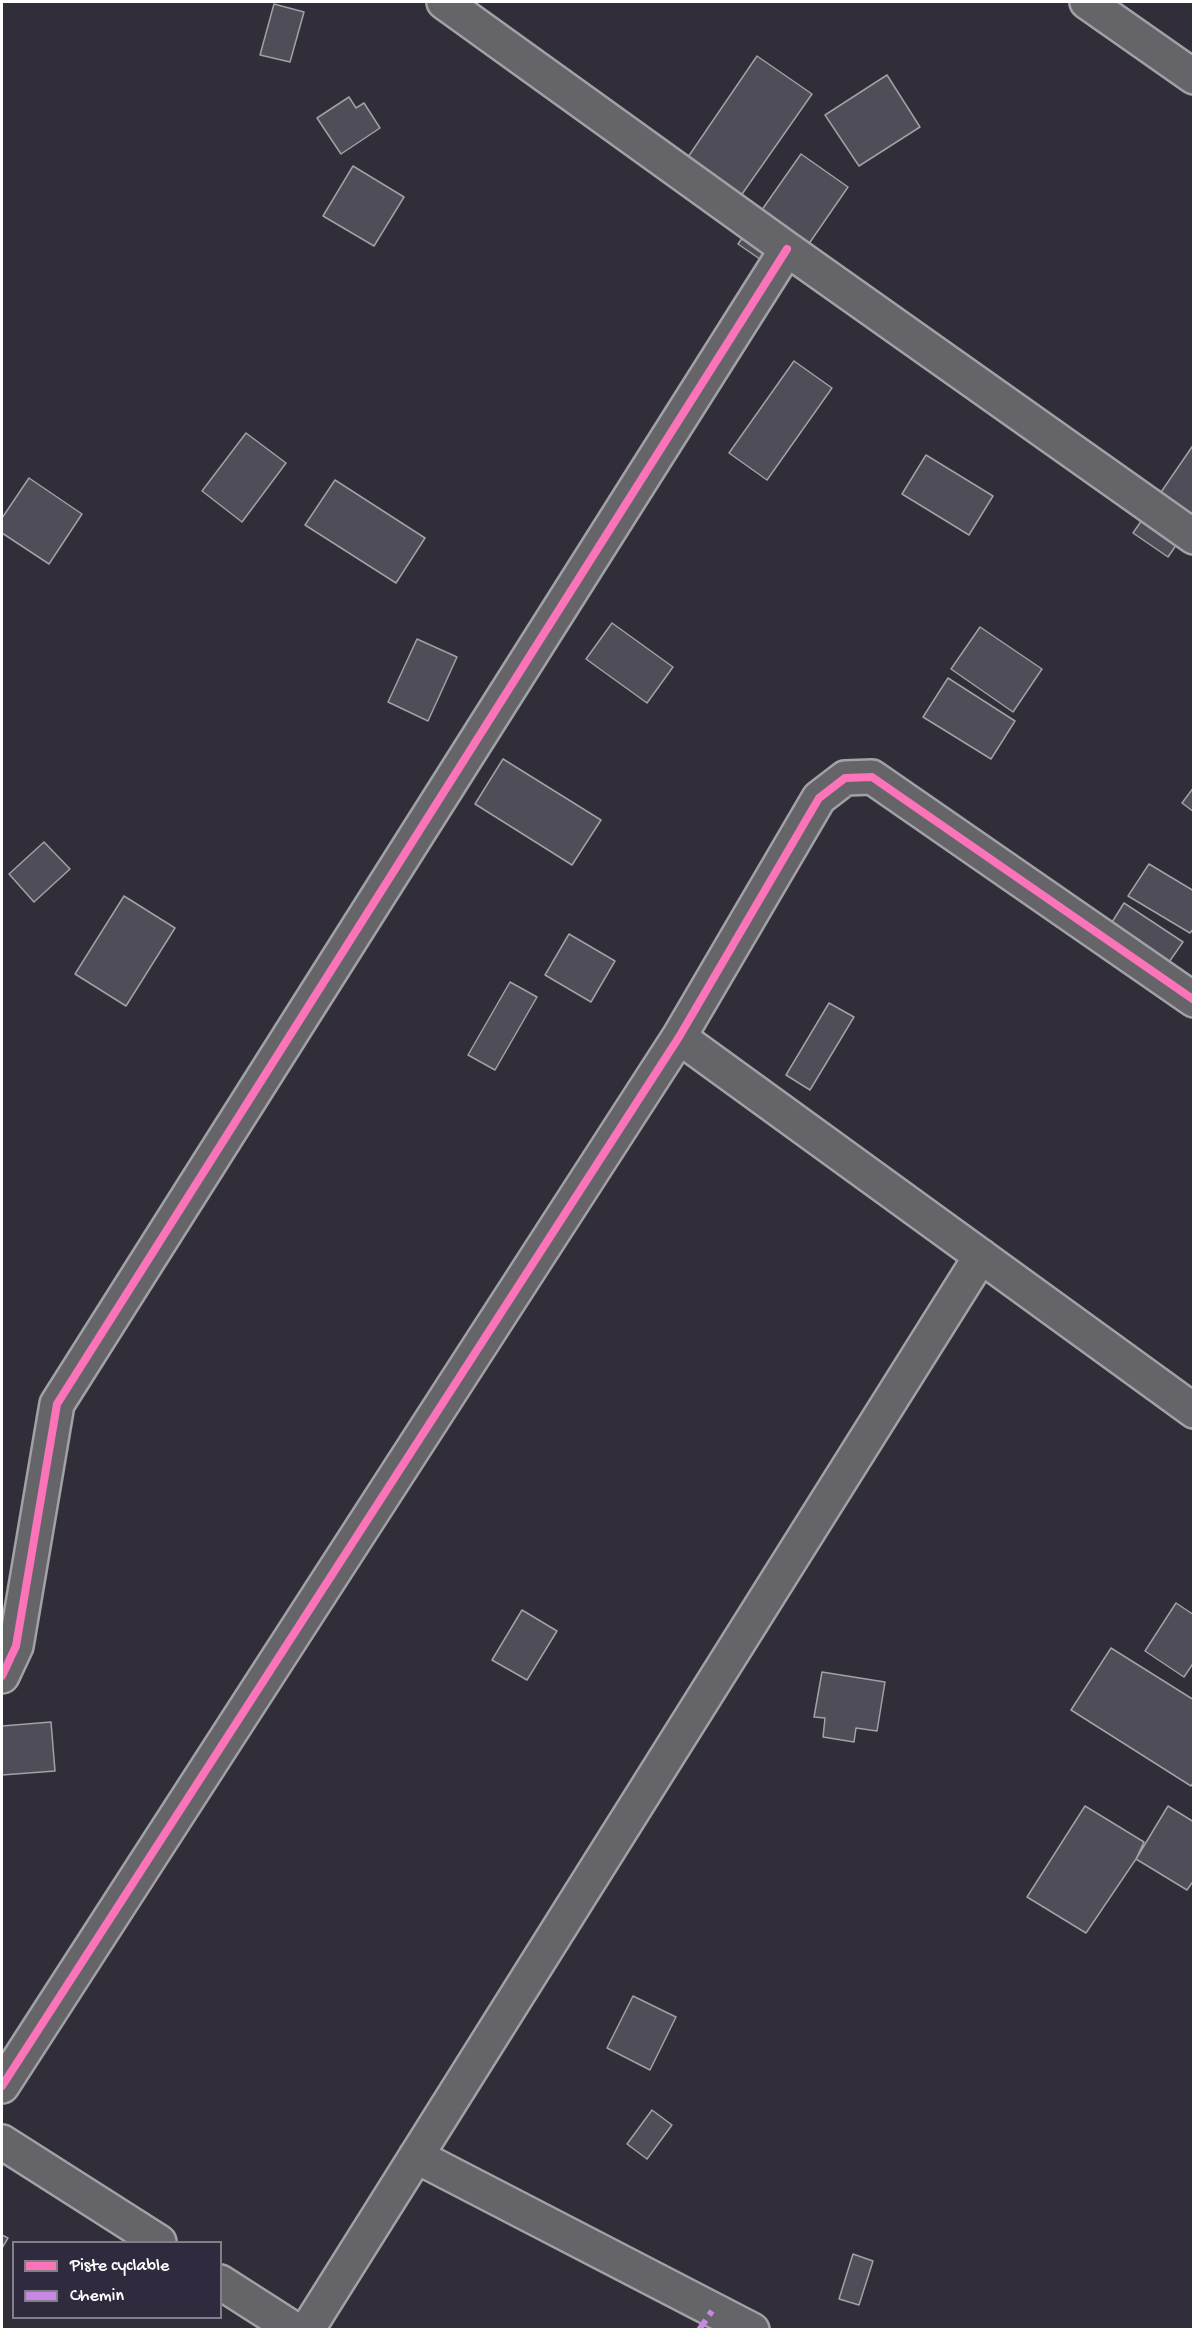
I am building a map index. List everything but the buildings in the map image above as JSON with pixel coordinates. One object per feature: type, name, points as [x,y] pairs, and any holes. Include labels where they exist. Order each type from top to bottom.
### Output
[{"type":"street","points":[[444,2],[787,249],[1194,537]]},
{"type":"street","points":[[1087,2],[1194,77]]},
{"type":"street","points":[[2,1676],[16,1646],[57,1404],[787,249]]},
{"type":"street","points":[[2,2086],[679,1037],[819,798],[844,778],[872,777],[1194,1000]]},
{"type":"street","points":[[679,1037],[1194,1411]]},
{"type":"street","points":[[307,2330],[981,1256]]},
{"type":"street","points":[[2,2142],[157,2241]]},
{"type":"street","points":[[416,2156],[752,2330]]},
{"type":"street","points":[[222,2283],[295,2330]]},
{"type":"marked path","points":[[699,2330],[712,2311]]},
{"type":"cycle path","points":[[2,1676],[16,1646],[57,1404],[787,249]]},
{"type":"cycle path","points":[[2,2086],[679,1037],[819,798],[845,778],[872,777],[1194,1000]]}]
